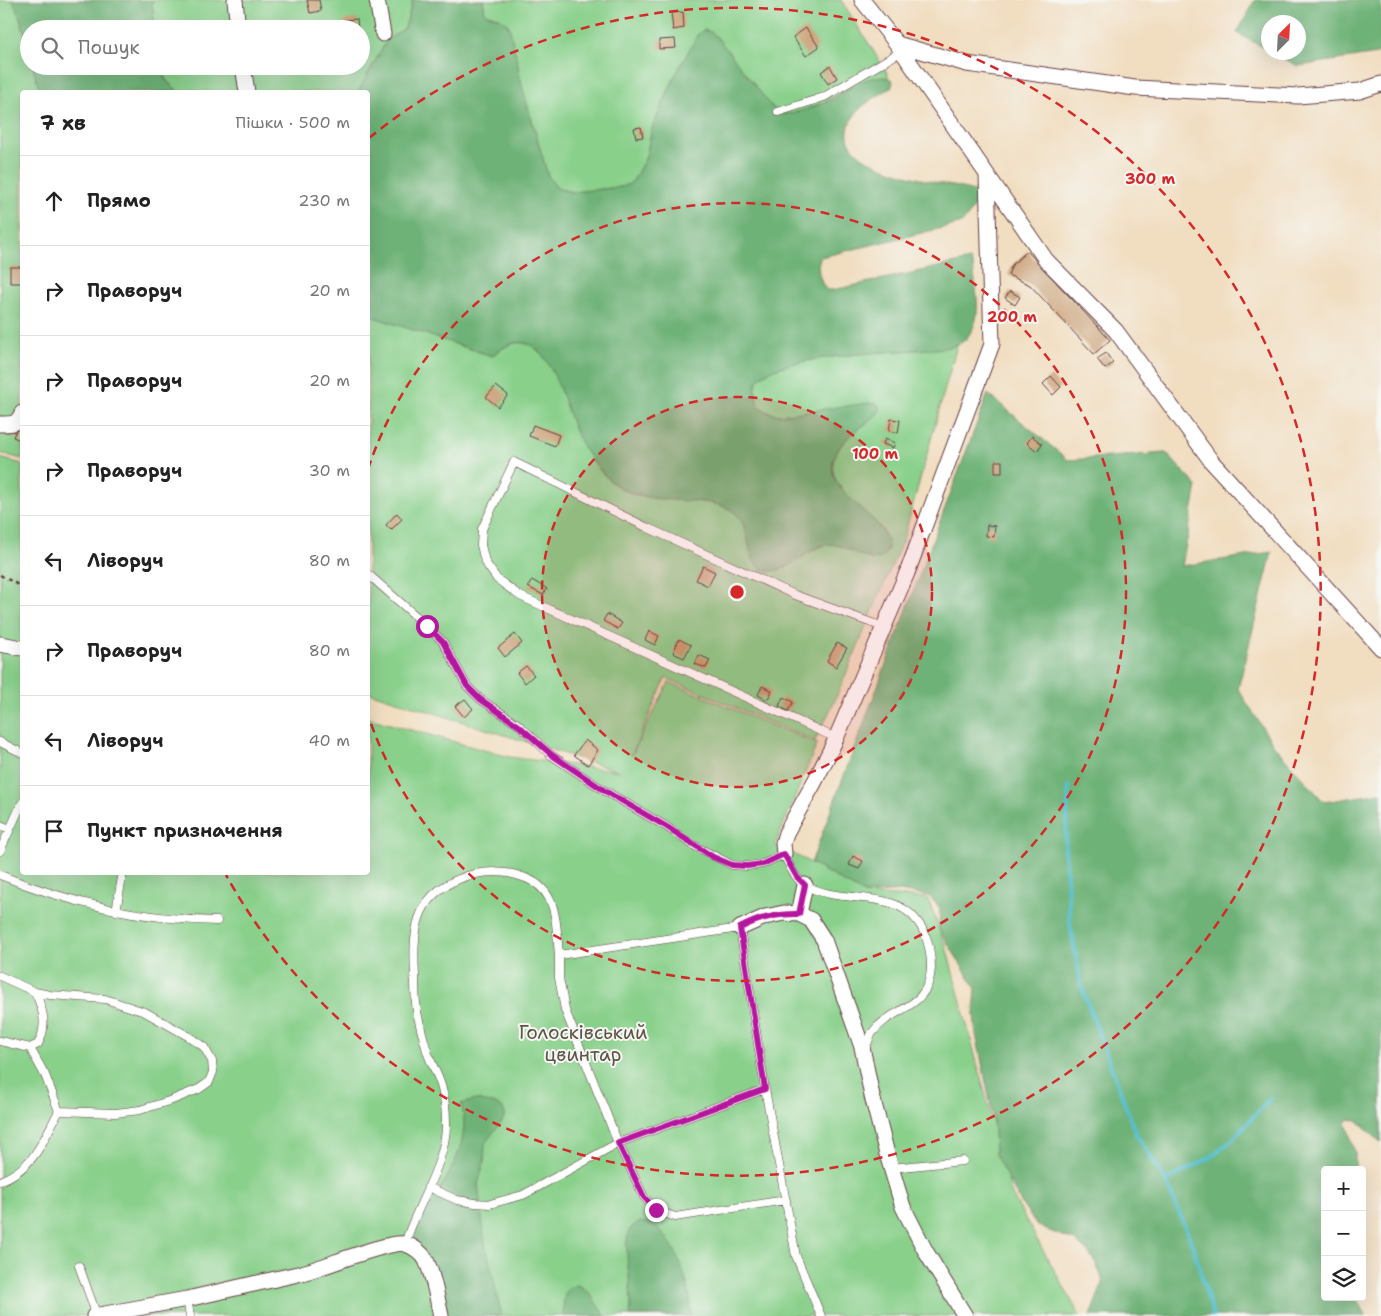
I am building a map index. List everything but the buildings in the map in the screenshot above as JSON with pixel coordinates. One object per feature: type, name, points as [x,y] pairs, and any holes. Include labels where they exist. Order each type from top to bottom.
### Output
[{"type":"street","points":[[234,0],[237,20]]},
{"type":"street","points":[[377,0],[383,34]]},
{"type":"street","points":[[862,0],[900,48],[1046,260],[1116,332],[1212,462],[1381,648]]},
{"type":"street","points":[[900,48],[967,64],[1135,88],[1298,96],[1360,91],[1381,84]]},
{"type":"street","points":[[244,75],[247,90]]},
{"type":"street","points":[[784,854],[783,843],[786,833],[836,738],[907,573],[992,344],[987,176]]},
{"type":"street","points":[[0,424],[11,424],[20,418]]},
{"type":"street","points":[[0,644],[20,648]]},
{"type":"street","points":[[799,914],[805,885]]},
{"type":"street","points":[[740,928],[765,917],[799,914],[811,920],[824,940],[862,1047],[872,1096],[904,1207],[926,1252],[965,1316]]},
{"type":"street","points":[[96,1316],[187,1299],[302,1273],[392,1244],[405,1244],[415,1248],[425,1259],[441,1316]]},
{"type":"lane","points":[[778,112],[824,97],[900,48]]},
{"type":"lane","points":[[836,738],[520,596],[497,579],[485,562],[481,545],[482,529],[514,462],[646,527],[795,595],[883,627]]},
{"type":"lane","points":[[370,576],[443,642],[467,686],[480,699],[519,726],[552,755],[605,791],[667,827],[693,845],[732,865],[763,864],[784,854],[797,877],[805,885],[826,893],[894,903],[914,917],[929,945],[931,960],[927,986],[921,997],[913,1004],[878,1027],[868,1041],[864,1057]]},
{"type":"lane","points":[[0,742],[20,751]]},
{"type":"lane","points":[[0,851],[20,808]]},
{"type":"lane","points":[[0,825],[10,829]]},
{"type":"lane","points":[[405,1244],[409,1229],[442,1154],[446,1124],[442,1089],[427,1052],[416,1005],[414,943],[417,924],[422,909],[430,897],[439,889],[460,878],[481,873],[494,872],[520,876],[532,881],[550,896],[554,907],[560,955],[559,978],[565,1010],[618,1143],[644,1197],[656,1210],[675,1217],[786,1200]]},
{"type":"lane","points":[[0,875],[71,900],[116,911],[176,920],[217,921]]},
{"type":"lane","points":[[116,911],[122,875]]},
{"type":"lane","points":[[560,955],[740,928],[765,1089],[796,1256],[820,1316]]},
{"type":"lane","points":[[0,976],[35,992],[50,995],[106,999],[126,1004],[145,1012],[188,1036],[204,1048],[212,1061],[213,1072],[209,1082],[199,1089],[156,1105],[140,1110],[116,1113],[59,1111]]},
{"type":"lane","points":[[0,1040],[30,1048],[38,1044],[44,1030],[43,1013],[35,992]]},
{"type":"lane","points":[[0,1181],[14,1176],[27,1166],[37,1153],[59,1111],[45,1076],[30,1048]]},
{"type":"lane","points":[[428,1187],[457,1200],[490,1204],[523,1195],[618,1143],[765,1089]]},
{"type":"lane","points":[[892,1168],[963,1161]]},
{"type":"lane","points":[[79,1266],[96,1316]]},
{"type":"lane","points":[[187,1299],[190,1316]]},
{"type":"path","points":[[0,575],[20,586]]},
{"type":"green space","points":[[0,0],[13,0],[20,20],[20,75],[35,75],[39,90],[20,90],[20,458],[0,453]]},
{"type":"green space","points":[[13,0],[152,0],[154,20],[21,20]]},
{"type":"green space","points":[[152,0],[413,0],[405,28],[387,40],[370,70],[370,20],[154,20]]},
{"type":"green space","points":[[413,0],[483,0],[485,13],[503,20],[510,29],[523,90],[548,176],[559,189],[573,192],[621,187],[633,181],[646,157],[652,128],[676,74],[698,34],[704,30],[711,32],[717,37],[772,107],[781,114],[793,113],[815,106],[870,78],[885,77],[892,80],[891,87],[857,112],[848,131],[852,147],[867,159],[888,169],[912,177],[974,191],[977,195],[975,203],[969,215],[959,224],[821,257],[818,264],[820,279],[827,290],[833,290],[970,260],[973,266],[977,301],[974,326],[964,340],[946,348],[831,357],[785,365],[759,379],[756,388],[758,405],[767,412],[779,415],[869,403],[879,406],[880,410],[877,414],[843,443],[833,463],[834,476],[841,488],[875,522],[884,534],[888,547],[884,555],[878,559],[871,559],[838,545],[830,544],[814,549],[781,569],[765,570],[754,561],[741,520],[730,510],[720,505],[708,503],[642,496],[620,487],[610,480],[601,471],[581,443],[549,364],[538,351],[526,343],[510,344],[492,356],[370,316],[370,90],[359,90],[367,75],[370,75],[370,70],[387,40],[405,28]]},
{"type":"green space","points":[[483,0],[841,0],[888,74],[888,78],[864,81],[809,108],[794,113],[781,114],[772,107],[706,30],[702,31],[676,74],[652,128],[646,157],[633,181],[621,187],[573,192],[559,189],[548,176],[523,90],[509,26],[498,17],[485,13]]},
{"type":"green space","points":[[1255,0],[1381,0],[1381,51],[1377,54],[1298,66],[1286,60],[1306,60],[1306,15],[1261,15],[1261,46],[1237,33]]},
{"type":"green space","points":[[35,75],[163,75],[166,81],[177,90],[39,90]]},
{"type":"green space","points":[[164,75],[367,75],[359,90],[177,90],[167,81]]},
{"type":"green space","name":"Голосківський цвинтар","points":[[370,316],[492,356],[511,344],[526,344],[539,351],[549,364],[579,439],[593,462],[606,477],[620,488],[636,495],[652,498],[701,501],[731,510],[744,525],[751,551],[758,566],[764,570],[772,571],[789,565],[824,545],[838,544],[871,560],[881,557],[888,550],[883,531],[845,494],[833,472],[834,460],[844,441],[871,420],[880,410],[876,404],[779,415],[767,412],[758,405],[756,388],[759,379],[769,372],[786,365],[807,361],[857,354],[942,348],[957,345],[904,537],[835,700],[815,741],[666,678],[631,756],[669,682],[817,744],[775,845],[811,863],[864,894],[927,898],[946,946],[1012,1195],[1080,1316],[0,1316],[0,458],[20,463],[20,875],[370,875],[370,719],[509,757],[619,771],[370,693]]},
{"type":"green space","points":[[988,394],[1068,460],[1166,453],[1197,486],[1182,566],[1272,552],[1238,689],[1275,747],[1324,802],[1381,793],[1381,1142],[1358,1122],[1349,1119],[1346,1123],[1355,1152],[1355,1166],[1321,1166],[1321,1301],[1357,1301],[1366,1316],[1090,1316],[1103,1283],[1095,1262],[1088,1252],[1074,1240],[1044,1229],[1036,1224],[1021,1203],[995,1154],[993,1116],[976,1034],[974,1013],[976,989],[939,929],[940,908],[929,896],[900,891],[864,894],[811,863]]},
{"type":"green space","points":[[476,1100],[496,1104],[505,1113],[503,1120],[485,1143],[484,1163],[478,1184],[485,1243],[502,1316],[446,1316],[412,1237],[420,1215],[443,1184],[457,1156],[464,1125],[461,1104]]},
{"type":"green space","points":[[641,1222],[653,1226],[663,1234],[672,1246],[684,1275],[691,1316],[630,1316],[631,1296],[627,1239],[631,1228]]},
{"type":"green space","points":[[578,1285],[588,1291],[605,1316],[564,1316],[566,1292],[573,1286]]},
{"type":"waterway","points":[[1069,786],[1065,850],[1070,923],[1081,985],[1136,1134],[1166,1181],[1193,1246],[1213,1316]]},
{"type":"waterway","points":[[1166,1181],[1211,1157],[1233,1139],[1270,1098]]},
{"type":"route","points":[[427,626],[443,642],[467,686],[480,699],[519,726],[552,755],[605,791],[667,827],[713,857],[732,865],[747,866],[763,864],[784,854],[797,877],[805,885],[799,914],[765,917],[740,928],[765,1089],[618,1143],[644,1197],[656,1210]]}]
